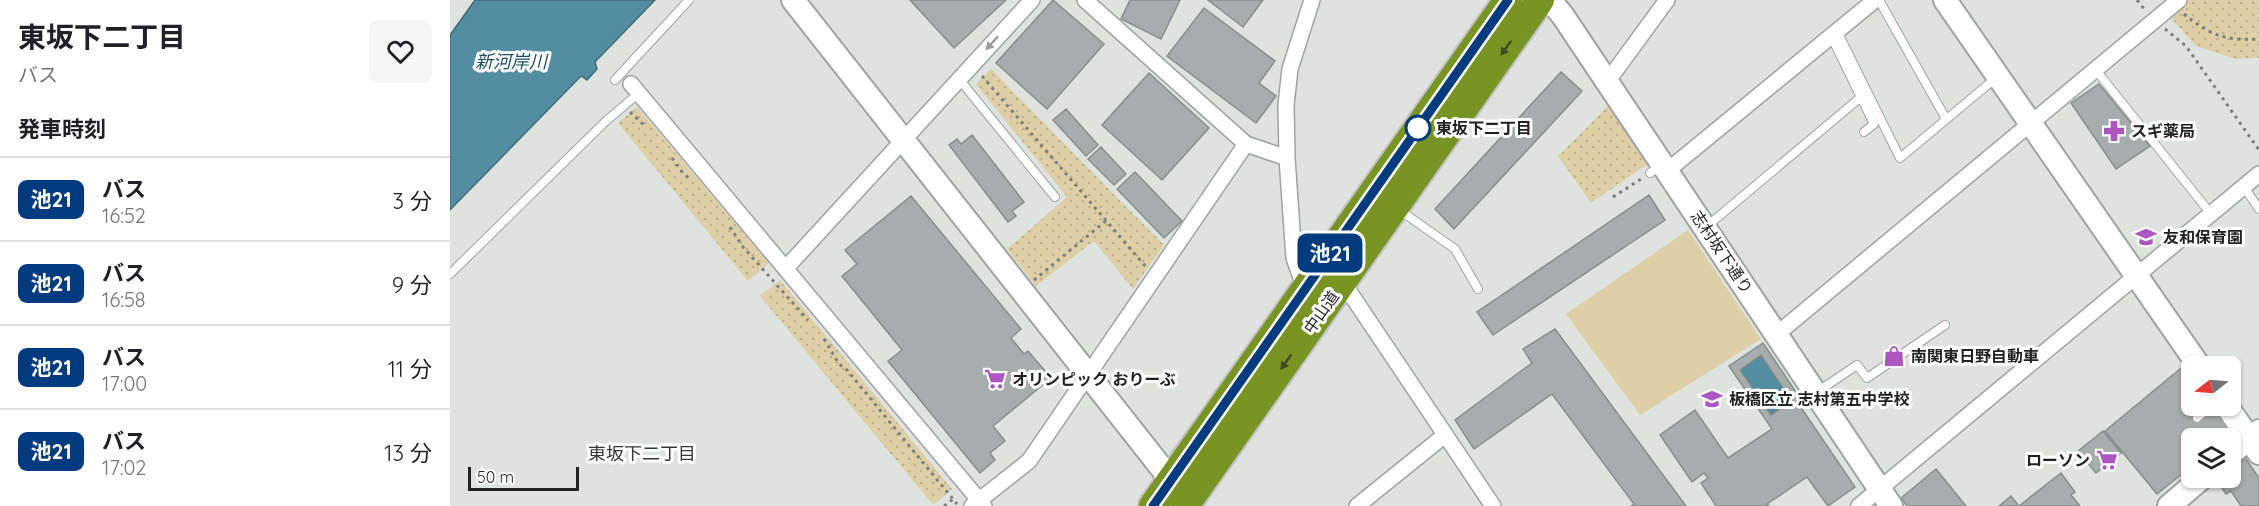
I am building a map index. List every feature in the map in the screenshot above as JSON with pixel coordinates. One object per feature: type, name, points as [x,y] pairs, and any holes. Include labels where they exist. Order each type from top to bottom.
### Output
[{"type":"highway","name":"中山道","points":[[1183,499],[1305,289],[1508,0]]},
{"type":"highway","name":"中山道","points":[[1153,506],[1183,499],[1395,207],[1540,0]]},
{"type":"street","points":[[793,0],[1183,499]]},
{"type":"street","points":[[786,267],[1032,0]]},
{"type":"street","points":[[1085,0],[1246,144],[1287,158]]},
{"type":"street","points":[[1305,289],[1294,258],[1286,105],[1290,69],[1312,0]]},
{"type":"street","name":"志村坂下通り","points":[[1550,0],[1607,82],[1660,169],[1705,228],[1885,497]]},
{"type":"street","points":[[1607,82],[1667,0]]},
{"type":"street","points":[[1660,169],[1877,0]]},
{"type":"street","points":[[1945,0],[2192,356]]},
{"type":"street","points":[[1777,334],[2176,3]]},
{"type":"street","points":[[627,82],[786,267],[979,504],[1029,461],[1246,144]]},
{"type":"street","points":[[1858,506],[1885,497],[2259,174]]},
{"type":"street","points":[[1342,281],[1493,506]]},
{"type":"street","points":[[2235,416],[2256,441],[2241,448]]},
{"type":"street","points":[[1357,506],[1445,435]]},
{"type":"street","points":[[2169,506],[2190,488]]},
{"type":"lane","points":[[450,274],[623,106],[627,82],[689,0]]},
{"type":"lane","points":[[1877,0],[1946,119]]},
{"type":"lane","points":[[1834,34],[1874,124],[1864,132]]},
{"type":"lane","points":[[1834,34],[1900,158],[1998,76]]},
{"type":"lane","points":[[2095,69],[2211,214]]},
{"type":"lane","points":[[959,79],[1055,197]]},
{"type":"lane","points":[[1705,228],[1861,98]]},
{"type":"lane","points":[[2244,187],[2259,209]]},
{"type":"lane","points":[[1395,207],[1455,249],[1478,288]]},
{"type":"lane","points":[[1816,393],[1857,365],[1867,378],[1945,325]]},
{"type":"path","points":[[2176,3],[2206,31],[2237,40],[2259,39]]},
{"type":"path","points":[[2154,21],[2186,46],[2259,150]]},
{"type":"path","points":[[981,75],[1155,277]]},
{"type":"path","points":[[623,106],[650,130]]},
{"type":"path","points":[[670,153],[683,173],[694,183]]},
{"type":"path","points":[[1613,197],[1660,169]]},
{"type":"path","points":[[1030,283],[1107,220]]},
{"type":"path","points":[[727,222],[742,247],[809,321]]},
{"type":"path","points":[[822,337],[839,364],[847,370],[961,506]]},
{"type":"path","points":[[944,506],[953,499]]},
{"type":"shaded area","points":[[2187,0],[2259,0],[2259,58],[2236,59],[2196,46],[2168,15]]},
{"type":"shaded area","points":[[991,69],[1164,245],[1133,289],[1094,241],[1036,286],[1007,249],[1067,197],[976,84]]},
{"type":"shaded area","points":[[1609,105],[1649,163],[1591,203],[1558,156]]},
{"type":"shaded area","points":[[637,107],[769,263],[748,281],[618,123]]},
{"type":"shaded area","points":[[1688,230],[1761,339],[1640,415],[1566,314]]},
{"type":"shaded area","points":[[780,280],[952,489],[933,505],[760,296]]},
{"type":"water","name":"新河岸川","points":[[475,0],[655,0],[595,62],[597,69],[587,80],[581,76],[450,210],[450,35]]},
{"type":"water","points":[[1761,355],[1792,401],[1771,415],[1740,370]]},
{"type":"building","points":[[910,0],[1006,0],[954,48]]},
{"type":"building","points":[[1053,0],[1104,44],[1047,109],[996,63]]},
{"type":"building","points":[[1130,0],[1180,0],[1161,39],[1121,19]]},
{"type":"building","points":[[1208,0],[1263,0],[1243,27]]},
{"type":"building","points":[[1204,8],[1275,61],[1259,83],[1276,96],[1256,123],[1167,56]]},
{"type":"building","points":[[1561,72],[1582,91],[1454,229],[1435,209]]},
{"type":"building","points":[[1149,73],[1209,128],[1162,180],[1102,125]]},
{"type":"building","name":"スギ薬局","points":[[2099,84],[2150,146],[2116,169],[2071,103]]},
{"type":"building","points":[[1066,109],[1098,145],[1086,156],[1053,120]]},
{"type":"building","points":[[972,135],[1024,202],[1012,211],[1016,216],[1008,222],[949,145],[957,139],[961,144]]},
{"type":"building","points":[[1101,147],[1126,174],[1114,185],[1088,159]]},
{"type":"building","points":[[1135,172],[1182,221],[1164,238],[1117,189]]},
{"type":"building","points":[[1649,195],[1665,220],[1493,335],[1477,312]]},
{"type":"building","points":[[911,196],[1021,329],[1011,338],[1024,354],[1028,351],[1051,378],[993,426],[1005,441],[990,453],[995,460],[980,473],[888,361],[902,350],[842,276],[857,264],[845,250]]},
{"type":"building","points":[[1555,329],[1686,506],[1631,506],[1634,504],[1552,394],[1474,449],[1455,420],[1532,363],[1523,349]]},
{"type":"building","points":[[1763,343],[1806,407],[1802,409],[1855,487],[1828,506],[1807,477],[1767,504],[1769,506],[1716,506],[1701,483],[1708,478],[1704,473],[1692,482],[1660,435],[1695,410],[1728,458],[1772,429],[1729,366]],"holes":[[[1761,355],[1792,401],[1771,415],[1740,370]]]},
{"type":"building","points":[[2181,368],[2181,416],[2223,416],[2230,426],[2230,428],[2181,428],[2181,475],[2157,494],[2105,431]]},
{"type":"building","points":[[2103,431],[2121,453],[2096,473],[2078,451]]},
{"type":"building","points":[[2246,459],[2259,478],[2259,506],[2241,506],[2231,491],[2226,494],[2222,488],[2241,488],[2241,462]]},
{"type":"building","points":[[1936,469],[1966,506],[1907,506],[1901,498]]},
{"type":"building","points":[[2061,473],[2075,492],[2071,495],[2080,506],[2019,506]]},
{"type":"building","points":[[2011,496],[2019,506],[1999,506]]},
{"type":"bus line","name":"池21","points":[[1153,506],[1508,0]]},
{"type":"place","name":"東坂下二丁目","points":[[1418,128]]},
{"type":"place","name":"スギ薬局","points":[[2114,131]]},
{"type":"place","name":"友和保育園","points":[[2146,237]]},
{"type":"place","name":"南関東日野自動車","points":[[1894,356]]},
{"type":"place","name":"オリンピック おりーぶ","points":[[995,379]]},
{"type":"place","name":"板橋区立 志村第五中学校","points":[[1712,399]]},
{"type":"place","name":"ローソン","points":[[2107,460]]},
{"type":"district","name":"東坂下二丁目","points":[[642,454]]}]
